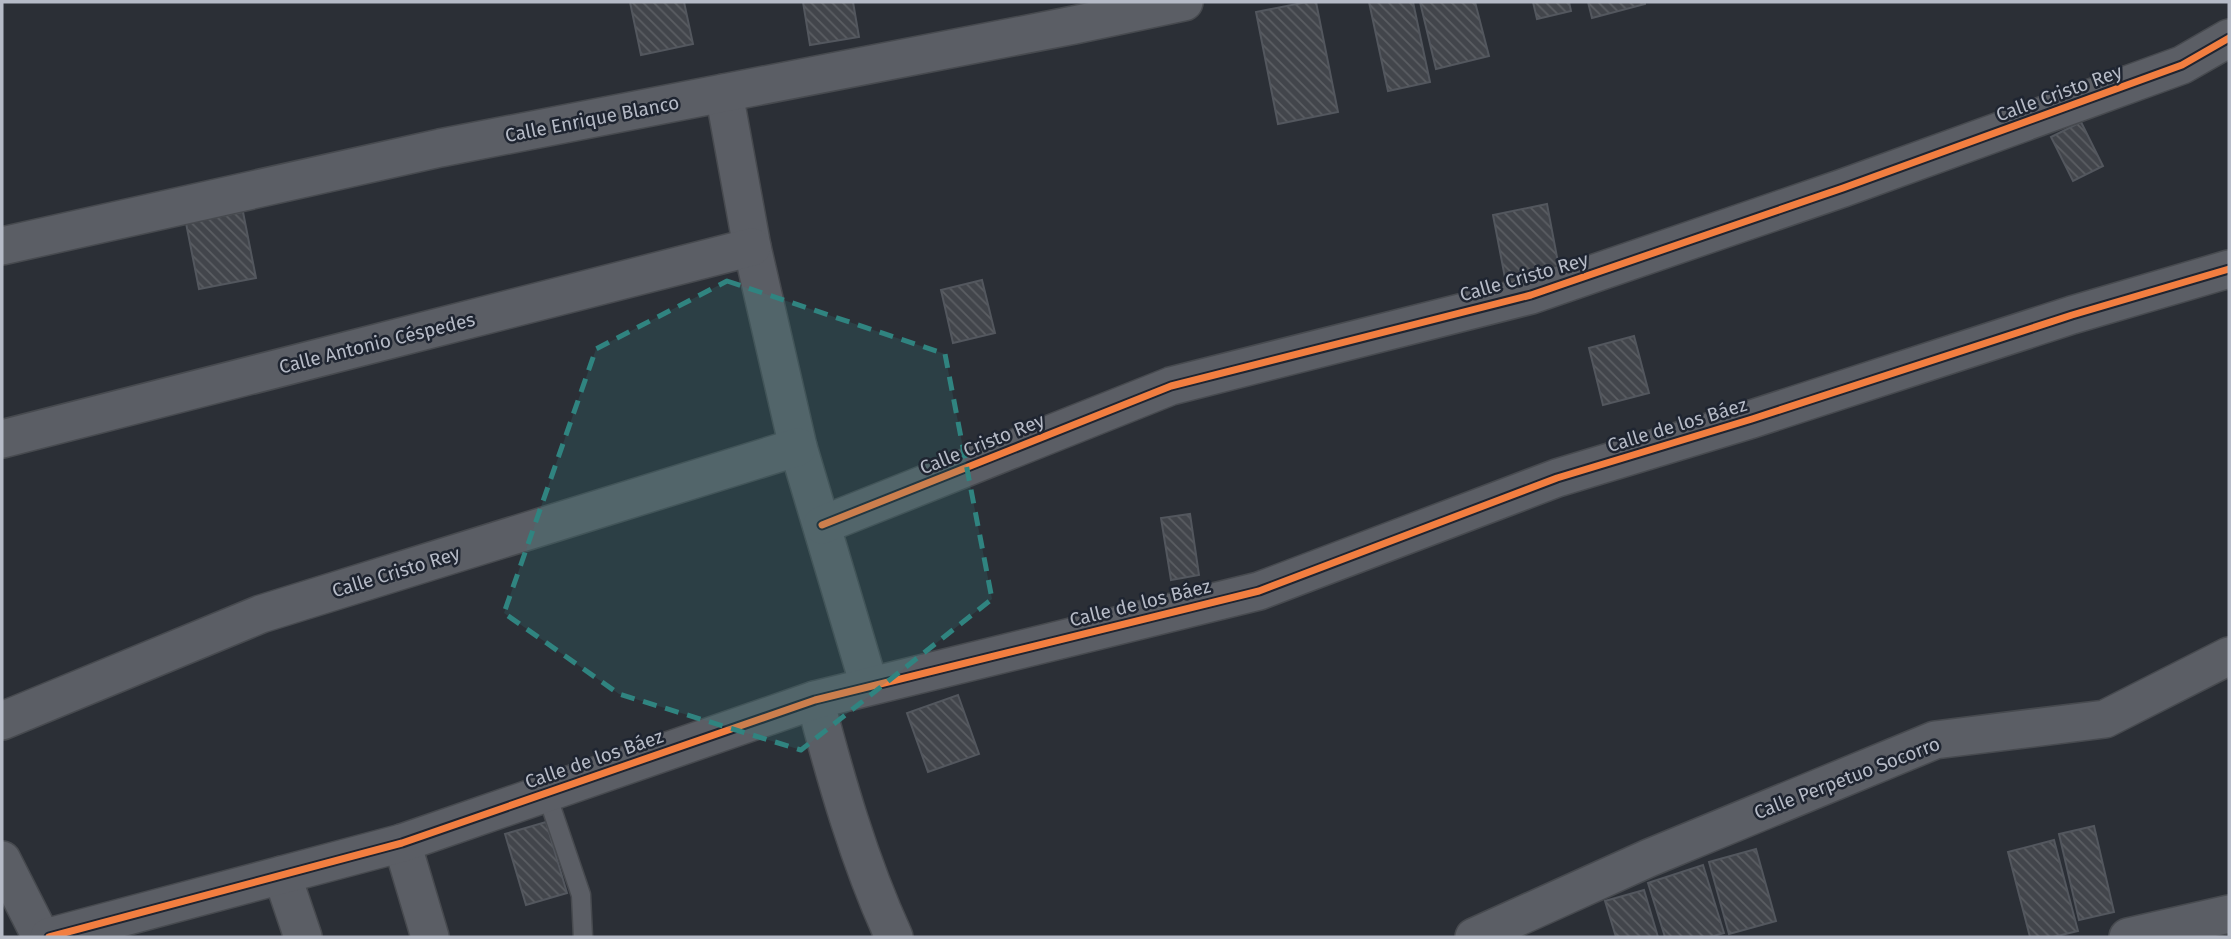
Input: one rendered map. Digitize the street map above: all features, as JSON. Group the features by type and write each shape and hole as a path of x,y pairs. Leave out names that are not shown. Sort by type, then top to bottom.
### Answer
{"street":[{"name":"Calle Enrique Blanco","path":"2,246 440,148 1184,2"},
{"name":"Calle Cristo Rey","path":"822,525 1171,386 1531,295 1843,188 2182,65 2229,38"},
{"path":"724,93 752,247 798,447 869,685"},
{"name":"Calle Antonio Céspedes","path":"2,439 752,247"},
{"name":"Calle de los Báez","path":"49,937 402,843 815,700 1259,591 1557,478 1765,415 2072,315 2229,269"},
{"name":"Calle Cristo Rey","path":"2,721 261,614 798,447"},
{"name":"Calle Perpetuo Socorro","path":"1474,937 1649,858 1935,740 2105,719 2229,656"},
{"path":"815,700 837,783 877,902 894,937"},
{"path":"402,843 430,937"},
{"path":"2,860 41,937"},
{"path":"282,875 303,937"},
{"path":"2129,937 2229,914"}],"lane":[{"path":"546,792 581,895 583,937"}],"highlighted area":[{"path":"727,281 945,354 992,599 801,750 619,694 504,613 596,349"}],"building":[{"path":"630,2 684,2 693,44 641,55"},
{"path":"803,2 853,2 859,37 810,45"},
{"path":"1316,2 1338,112 1278,124 1256,12"},
{"path":"1369,2 1413,2 1430,82 1388,91"},
{"path":"1420,2 1475,2 1489,56 1436,69"},
{"path":"1533,2 1569,2 1571,11 1537,19"},
{"path":"1588,2 1645,2 1645,4 1592,18"},
{"path":"2081,122 2103,166 2073,181 2051,137"},
{"path":"1547,204 1560,273 1506,283 1493,215"},
{"path":"243,212 256,278 199,289 186,223"},
{"path":"982,280 995,333 953,343 941,290"},
{"path":"1634,336 1649,393 1603,405 1589,348"},
{"path":"1190,514 1199,575 1171,580 1161,518"},
{"path":"958,695 979,754 928,772 907,713"},
{"path":"546,822 567,893 526,905 505,834"},
{"path":"2094,826 2114,912 2079,920 2059,834"},
{"path":"2054,840 2078,931 2053,937 2030,937 2008,852"},
{"path":"1756,849 1776,921 1729,934 1709,862"},
{"path":"1703,865 1724,933 1710,937 1665,937 1648,883"},
{"path":"1644,890 1658,937 1616,937 1605,901"}],"cycle path":[{"path":"822,525 1171,386 1531,295 1843,188 2182,65 2229,38"},
{"path":"49,937 402,843 815,700 1259,591 1557,478 1752,419 2072,315 2229,269"}]}
